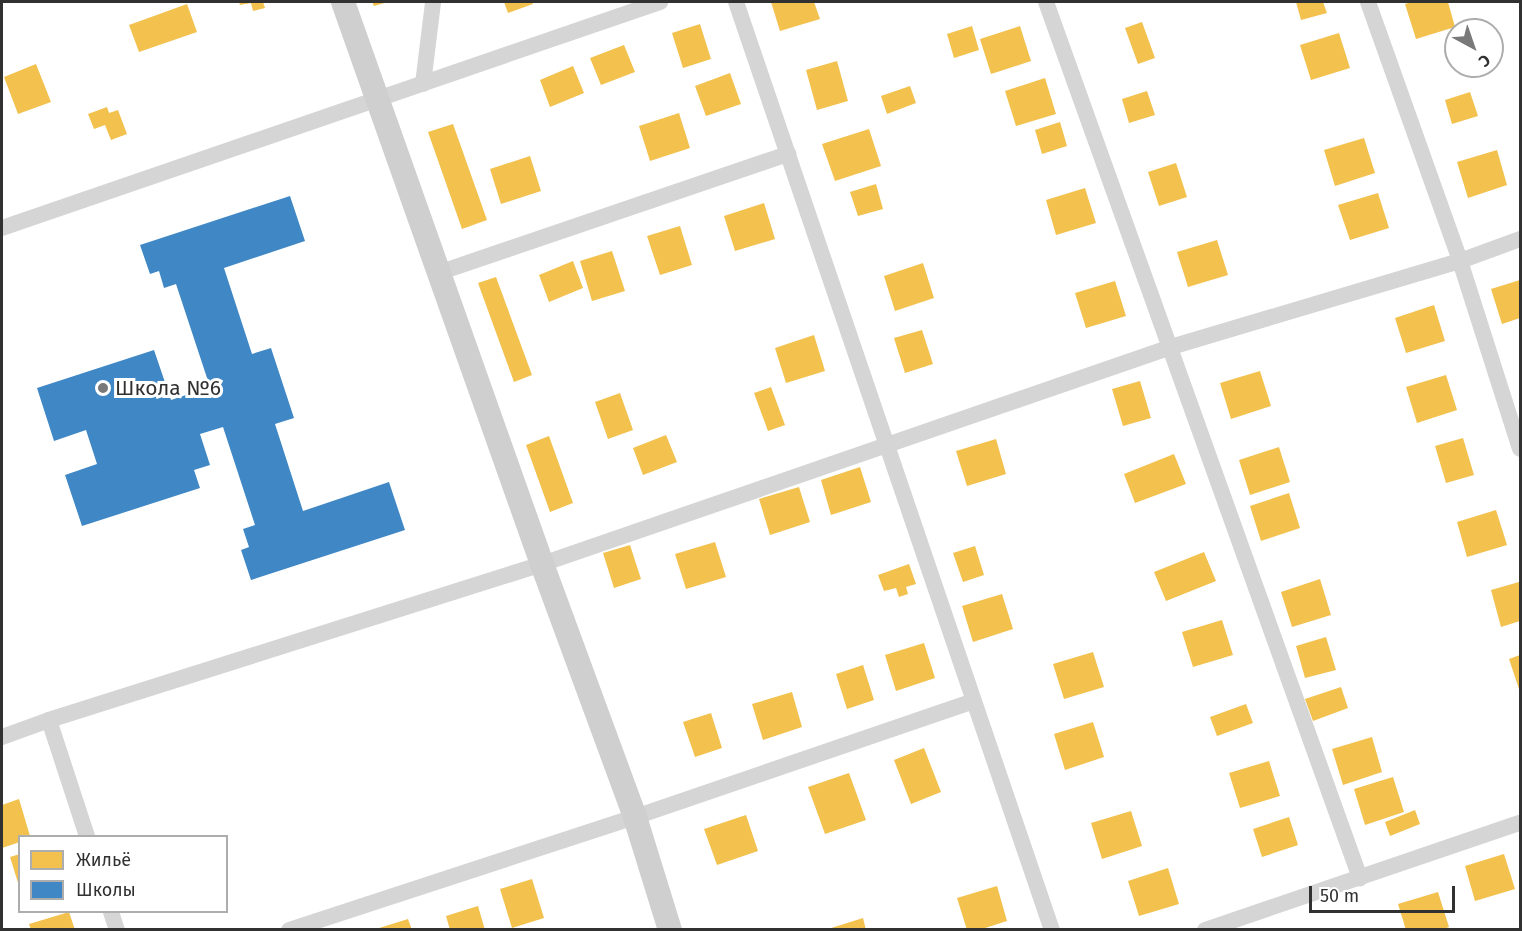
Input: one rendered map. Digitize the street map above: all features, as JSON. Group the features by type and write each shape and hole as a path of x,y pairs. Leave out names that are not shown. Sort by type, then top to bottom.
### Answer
{"street":[{"path":"342,2 441,272 542,564 635,817 670,930"},
{"path":"423,84 433,2"},
{"path":"2,228 660,2"},
{"path":"736,2 1052,930"},
{"path":"1046,2 1360,878"},
{"path":"1368,2 1460,261 1521,449"},
{"path":"441,272 788,154"},
{"path":"2,737 49,720 542,564 1171,347 1460,261 1521,239"},
{"path":"289,930 635,817 973,701"},
{"path":"49,720 86,835"},
{"path":"1205,930 1521,823"},
{"path":"111,913 117,930"}],"building: Жильё":[{"path":"239,2 263,2 265,8 253,11 251,3 240,5"},
{"path":"372,2 388,2 374,6"},
{"path":"504,2 532,2 533,4 508,13"},
{"path":"771,2 814,2 820,19 780,31"},
{"path":"1296,2 1323,2 1327,13 1301,20"},
{"path":"1448,2 1452,18 1444,18 1444,30 1416,39 1405,4"},
{"path":"187,4 197,32 139,52 129,25"},
{"path":"1142,22 1155,58 1138,64 1125,28"},
{"path":"700,24 711,59 683,68 672,33"},
{"path":"972,26 979,50 954,58 947,34"},
{"path":"1020,26 1031,61 991,74 980,39"},
{"path":"1339,33 1350,68 1311,80 1300,45"},
{"path":"624,45 635,72 601,85 590,58"},
{"path":"837,61 848,101 817,110 806,70"},
{"path":"36,64 51,102 18,114 4,77"},
{"path":"573,66 584,93 550,107 540,80"},
{"path":"730,73 741,104 706,116 695,86"},
{"path":"1045,78 1056,114 1016,126 1005,91"},
{"path":"910,86 916,103 887,114 881,96"},
{"path":"1147,91 1155,115 1129,123 1122,99"},
{"path":"1470,92 1478,116 1452,124 1445,100"},
{"path":"107,107 109,113 118,110 127,134 111,140 105,125 94,129 88,114"},
{"path":"679,113 690,148 650,161 639,126"},
{"path":"1060,122 1067,146 1042,154 1035,130"},
{"path":"453,124 487,220 462,229 428,132"},
{"path":"869,129 881,166 835,181 822,144"},
{"path":"1364,138 1375,173 1335,186 1324,150"},
{"path":"1497,150 1507,185 1468,198 1457,162"},
{"path":"530,156 541,191 501,204 490,169"},
{"path":"1176,163 1187,197 1159,206 1148,172"},
{"path":"876,184 883,209 858,216 850,192"},
{"path":"1085,188 1096,223 1056,235 1046,200"},
{"path":"1378,193 1389,228 1350,240 1338,205"},
{"path":"764,203 775,239 735,251 724,216"},
{"path":"680,226 692,265 660,275 647,236"},
{"path":"1217,240 1228,275 1188,287 1177,252"},
{"path":"612,251 625,291 592,301 580,261"},
{"path":"573,261 583,288 549,302 539,275"},
{"path":"923,263 934,298 895,311 884,276"},
{"path":"496,277 532,375 514,382 478,283"},
{"path":"1520,280 1520,318 1502,324 1491,289"},
{"path":"1115,281 1126,316 1086,328 1075,293"},
{"path":"1434,305 1445,341 1406,353 1395,318"},
{"path":"922,330 933,364 905,373 894,338"},
{"path":"814,335 825,371 786,383 775,348"},
{"path":"1260,371 1271,406 1231,419 1220,383"},
{"path":"1446,375 1457,410 1417,423 1406,387"},
{"path":"1140,381 1151,418 1123,426 1112,389"},
{"path":"771,387 785,425 768,431 754,393"},
{"path":"620,393 633,430 608,439 595,402"},
{"path":"666,435 677,462 643,475 633,448"},
{"path":"549,436 573,503 550,512 526,445"},
{"path":"1463,438 1474,475 1446,483 1435,446"},
{"path":"996,439 1006,474 967,486 956,451"},
{"path":"1279,447 1290,482 1250,495 1239,460"},
{"path":"1174,454 1186,484 1135,503 1124,474"},
{"path":"860,467 871,502 831,515 821,480"},
{"path":"799,487 810,522 770,535 759,499"},
{"path":"1289,493 1300,528 1261,541 1250,506"},
{"path":"1496,510 1507,545 1467,557 1457,522"},
{"path":"715,542 726,577 686,589 675,554"},
{"path":"630,545 641,579 614,588 603,553"},
{"path":"975,546 984,575 963,582 953,553"},
{"path":"1204,552 1216,581 1166,601 1154,572"},
{"path":"909,564 916,584 906,587 908,594 899,597 896,588 884,591 878,575"},
{"path":"1320,579 1331,615 1292,627 1281,592"},
{"path":"1519,582 1520,621 1501,627 1491,590"},
{"path":"1002,594 1013,629 973,642 962,606"},
{"path":"1222,620 1233,655 1193,667 1182,632"},
{"path":"1326,637 1336,670 1305,678 1296,646"},
{"path":"924,643 935,678 896,691 885,655"},
{"path":"1093,652 1104,687 1064,699 1053,664"},
{"path":"1520,655 1520,692 1509,659"},
{"path":"863,665 874,700 847,709 836,674"},
{"path":"1341,687 1348,708 1313,721 1305,699"},
{"path":"792,692 802,727 763,740 752,704"},
{"path":"1246,704 1253,723 1217,736 1210,717"},
{"path":"711,713 722,748 695,757 683,722"},
{"path":"1093,722 1104,757 1065,770 1054,734"},
{"path":"1372,737 1382,772 1343,785 1332,749"},
{"path":"924,748 941,792 911,804 894,760"},
{"path":"1269,761 1280,796 1240,808 1229,773"},
{"path":"849,773 866,820 825,834 808,787"},
{"path":"1393,777 1404,812 1365,825 1354,789"},
{"path":"19,799 30,835 18,835 18,843 2,848 2,805"},
{"path":"1415,810 1420,824 1390,836 1385,822"},
{"path":"1131,811 1142,846 1102,859 1091,823"},
{"path":"746,815 758,851 717,865 704,829"},
{"path":"1289,817 1298,845 1262,857 1253,829"},
{"path":"1504,854 1515,889 1475,901 1465,866"},
{"path":"18,855 18,883 10,857"},
{"path":"1168,868 1179,904 1139,916 1128,881"},
{"path":"532,879 544,918 512,928 500,889"},
{"path":"997,886 1007,921 979,930 967,930 957,898"},
{"path":"1438,892 1449,927 1441,930 1406,930 1398,904"},
{"path":"478,906 485,930 450,930 446,916"},
{"path":"69,913 75,930 31,930 29,924"},
{"path":"863,918 866,930 828,930 828,929"},
{"path":"408,919 412,930 376,930 376,929"}],"building: Школы":[{"name":"Школа №6","path":"290,196 305,241 224,268 252,354 271,348 294,418 275,424 303,511 389,482 405,530 251,580 241,550 249,547 243,529 255,525 223,427 200,434 210,465 194,470 200,488 82,526 65,475 97,464 86,430 54,441 37,388 154,350 171,400 210,387 176,284 164,288 159,271 150,274 140,245"}],"place":[{"name":"Школа №6","path":"103,388"}]}
